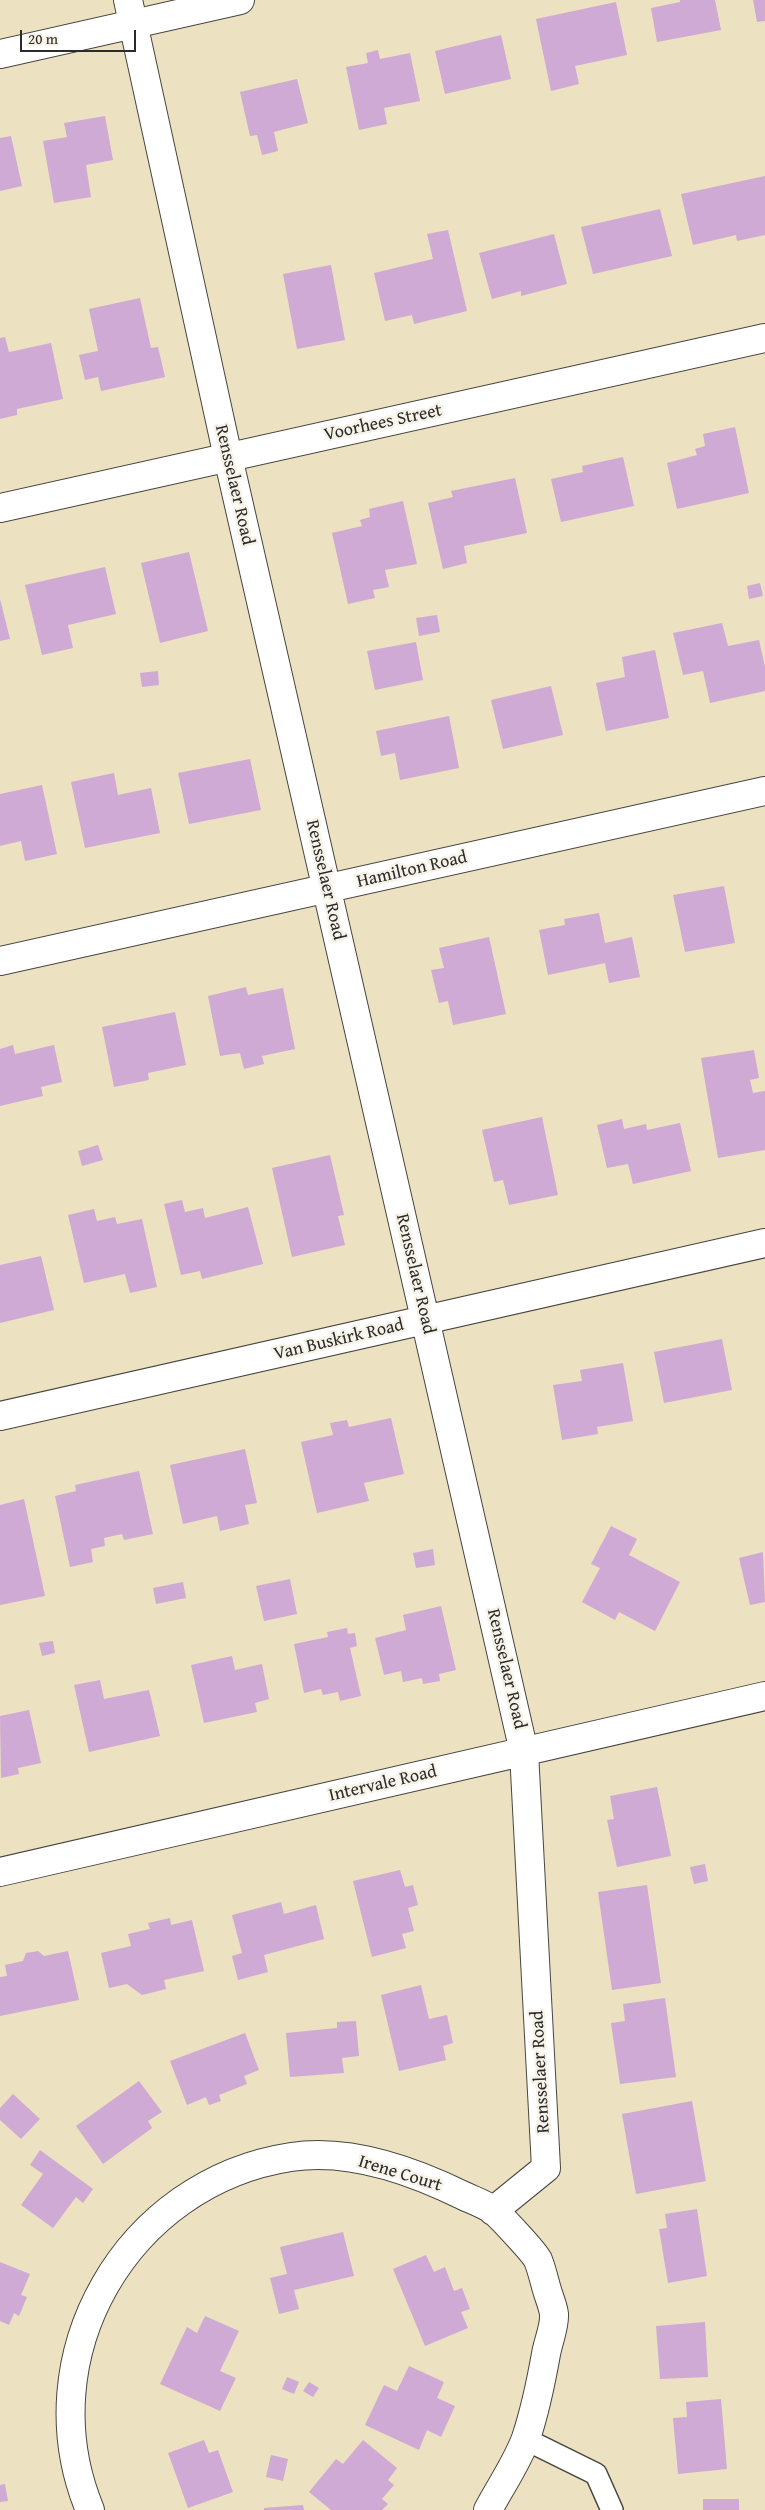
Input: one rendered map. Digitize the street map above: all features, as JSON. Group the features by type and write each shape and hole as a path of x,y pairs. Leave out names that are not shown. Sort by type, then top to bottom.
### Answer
{"street":[{"path":"0,54 131,12 240,0"},
{"name":"Rensselaer Road","path":"131,12 228,457 524,1752 546,2168 493,2210"},
{"name":"Voorhees Street","path":"0,508 765,338"},
{"name":"Hamilton Road","path":"0,961 765,791"},
{"name":"Van Buskirk Road","path":"0,1416 765,1243"},
{"name":"Intervale Road","path":"0,1872 765,1696"},
{"name":"Irene Court","path":"90,2510 82,2490 72,2448 71,2397 79,2348 98,2296 128,2249 167,2210 208,2183 249,2165 294,2156 342,2156 387,2165 450,2189 493,2210"},
{"path":"488,2510 525,2439 541,2379 554,2314 537,2258 493,2210"}],"lane":[{"path":"525,2439 596,2474 612,2510"}],"building":[{"path":"680,0 715,0 721,30 657,42 651,8 680,2"},
{"path":"753,0 765,0 765,21 757,22"},
{"path":"616,2 627,55 575,66 579,84 551,91 536,19"},
{"path":"501,35 511,79 445,94 435,51"},
{"path":"378,50 380,59 410,53 420,101 384,108 387,124 359,130 346,67 368,63 366,53"},
{"path":"297,79 308,123 274,132 278,151 262,155 257,135 250,136 240,92"},
{"path":"105,116 113,160 86,165 91,197 54,203 43,141 67,137 64,123"},
{"path":"11,136 22,186 0,191 0,138"},
{"path":"765,176 765,235 737,241 736,235 693,245 681,194"},
{"path":"660,209 672,256 593,274 581,227"},
{"path":"448,230 467,311 414,324 412,315 385,321 374,273 433,259 427,234"},
{"path":"554,234 567,284 521,296 521,291 492,299 479,253"},
{"path":"331,265 345,340 297,349 283,274"},
{"path":"140,298 151,348 158,347 165,377 101,391 98,377 85,380 79,355 98,351 89,309"},
{"path":"5,337 9,352 51,343 63,399 17,409 17,415 0,419 0,338"},
{"path":"735,427 749,493 677,509 667,463 697,455 695,449 705,446 703,434"},
{"path":"623,457 634,506 561,522 551,479 583,472 582,466"},
{"path":"515,478 527,533 464,546 467,563 443,569 428,503 453,497 451,491"},
{"path":"403,501 417,564 385,570 389,587 373,590 375,598 348,604 332,533 362,526 360,520 370,517 369,509"},
{"path":"189,552 208,631 160,643 141,563"},
{"path":"105,567 116,614 68,625 73,648 42,655 25,585"},
{"path":"760,583 763,596 749,599 747,586"},
{"path":"0,599 10,639 0,641"},
{"path":"437,615 440,632 419,636 416,618"},
{"path":"722,623 728,646 759,640 765,667 765,691 710,703 703,671 683,675 673,633"},
{"path":"416,642 423,680 375,690 367,651"},
{"path":"655,650 669,718 606,731 596,683 625,677 622,657"},
{"path":"158,671 159,685 142,687 140,673"},
{"path":"551,686 563,735 503,749 491,700"},
{"path":"449,716 459,768 400,780 395,753 381,756 376,731"},
{"path":"250,759 261,810 189,824 178,773"},
{"path":"114,773 118,795 151,788 160,833 85,848 71,782"},
{"path":"42,785 57,854 25,861 21,841 0,846 0,794"},
{"path":"724,886 735,943 685,952 673,895"},
{"path":"599,913 605,943 632,937 640,977 609,983 605,963 548,975 539,930 565,925 564,919"},
{"path":"489,937 506,1014 453,1025 448,1001 439,1003 431,970 444,968 439,948"},
{"path":"246,987 248,995 283,988 295,1049 262,1056 264,1064 244,1069 240,1053 220,1056 208,996"},
{"path":"175,1012 186,1065 148,1073 149,1080 114,1087 102,1027"},
{"path":"13,1045 15,1054 54,1045 62,1082 41,1087 43,1096 0,1106 0,1049"},
{"path":"754,1050 759,1078 750,1080 753,1093 765,1091 765,1150 718,1158 701,1058"},
{"path":"542,1117 558,1195 509,1205 503,1180 494,1182 482,1130"},
{"path":"622,1119 624,1129 646,1124 647,1130 680,1123 691,1171 633,1184 628,1164 607,1168 597,1125"},
{"path":"98,1145 103,1160 82,1166 78,1151"},
{"path":"330,1155 344,1215 338,1216 345,1245 292,1257 272,1168"},
{"path":"182,1200 185,1212 203,1208 205,1218 248,1207 263,1264 202,1279 200,1271 181,1275 164,1204"},
{"path":"94,1209 97,1221 115,1217 117,1224 142,1219 157,1287 130,1293 125,1274 84,1283 68,1215"},
{"path":"41,1256 54,1310 0,1323 0,1265"},
{"path":"722,1339 732,1390 664,1403 654,1352"},
{"path":"623,1363 633,1421 597,1427 598,1434 562,1440 553,1385 582,1381 580,1370"},
{"path":"391,1418 404,1474 364,1483 369,1501 317,1513 301,1442 333,1435 330,1423 347,1420 349,1427"},
{"path":"245,1449 257,1503 245,1505 249,1524 220,1531 217,1516 183,1524 170,1465"},
{"path":"139,1471 153,1534 124,1540 122,1534 104,1538 105,1546 91,1549 93,1562 70,1567 55,1496 76,1491 75,1485"},
{"path":"24,1499 45,1596 0,1605 0,1505"},
{"path":"611,1526 637,1539 629,1555 680,1582 655,1631 619,1612 615,1620 582,1602 600,1568 591,1564"},
{"path":"433,1549 435,1565 416,1568 413,1553"},
{"path":"763,1552 765,1602 750,1605 739,1558"},
{"path":"290,1579 297,1614 264,1621 256,1586"},
{"path":"183,1582 186,1598 156,1604 153,1588"},
{"path":"441,1606 456,1670 439,1674 440,1681 423,1684 422,1678 403,1682 401,1671 384,1675 375,1638 406,1630 403,1615"},
{"path":"347,1628 348,1634 355,1633 357,1646 350,1648 361,1696 340,1701 338,1692 323,1695 321,1689 304,1693 294,1644 328,1637 327,1632"},
{"path":"53,1641 55,1653 42,1656 39,1643"},
{"path":"232,1656 235,1670 262,1664 269,1699 255,1703 257,1712 204,1723 191,1665"},
{"path":"100,1680 104,1699 149,1690 160,1736 89,1752 74,1685"},
{"path":"29,1710 41,1763 18,1768 19,1774 1,1778 0,1716"},
{"path":"657,1787 671,1856 617,1867 607,1820 614,1819 610,1796"},
{"path":"705,1864 708,1881 694,1884 690,1867"},
{"path":"400,1870 405,1887 413,1885 418,1905 408,1908 414,1931 402,1934 406,1948 372,1957 353,1881"},
{"path":"647,1885 661,1983 612,1990 598,1892"},
{"path":"281,1902 284,1914 316,1905 324,1939 264,1955 268,1972 238,1980 232,1956 242,1953 232,1915"},
{"path":"170,1918 171,1925 192,1920 204,1971 164,1980 166,1989 142,1995 127,1984 109,1988 101,1953 131,1946 128,1934 150,1929 148,1923"},
{"path":"38,1951 44,1956 68,1951 79,2000 0,2016 0,1977 7,1976 5,1965 23,1961 26,1953"},
{"path":"421,1985 429,2019 447,2015 453,2043 443,2046 446,2060 399,2071 381,1995"},
{"path":"665,1998 676,2077 620,2084 611,2023 625,2021 623,2004"},
{"path":"356,2021 359,2056 342,2058 344,2073 290,2077 286,2033 337,2028 337,2022"},
{"path":"245,2033 259,2070 244,2076 247,2084 219,2095 221,2101 209,2105 206,2097 187,2105 170,2061"},
{"path":"139,2081 162,2112 148,2121 152,2128 103,2164 76,2126"},
{"path":"13,2094 40,2119 21,2139 0,2120 0,2108"},
{"path":"692,2101 706,2181 636,2194 622,2114"},
{"path":"40,2150 93,2189 83,2203 76,2197 53,2228 21,2205 43,2174 30,2165"},
{"path":"697,2209 707,2276 668,2283 659,2229 667,2228 665,2214"},
{"path":"343,2232 354,2276 294,2290 299,2309 279,2314 270,2278 287,2274 280,2247"},
{"path":"426,2255 434,2272 445,2267 454,2291 462,2288 470,2309 461,2312 468,2328 425,2346 393,2269"},
{"path":"0,2262 30,2274 21,2295 27,2297 19,2316 14,2313 9,2325 0,2321"},
{"path":"205,2316 239,2331 220,2371 236,2378 220,2411 160,2384 187,2327 197,2333"},
{"path":"705,2322 708,2377 660,2379 656,2326"},
{"path":"409,2366 444,2382 437,2398 455,2406 441,2437 427,2430 419,2450 365,2425 384,2385 397,2391"},
{"path":"287,2377 299,2382 294,2394 282,2389"},
{"path":"309,2382 319,2388 313,2397 303,2391"},
{"path":"721,2399 727,2469 678,2474 673,2418 687,2417 686,2402"},
{"path":"204,2440 209,2453 218,2450 233,2492 188,2508 168,2453"},
{"path":"363,2440 397,2468 388,2480 394,2485 382,2499 388,2504 382,2510 331,2510 309,2492 336,2459 343,2464"},
{"path":"271,2455 288,2459 283,2481 266,2477"},
{"path":"5,2484 8,2501 0,2502 0,2485"},
{"path":"703,2499 739,2499 739,2510 703,2510"},
{"path":"303,2505 304,2510 264,2510 264,2508"}]}
